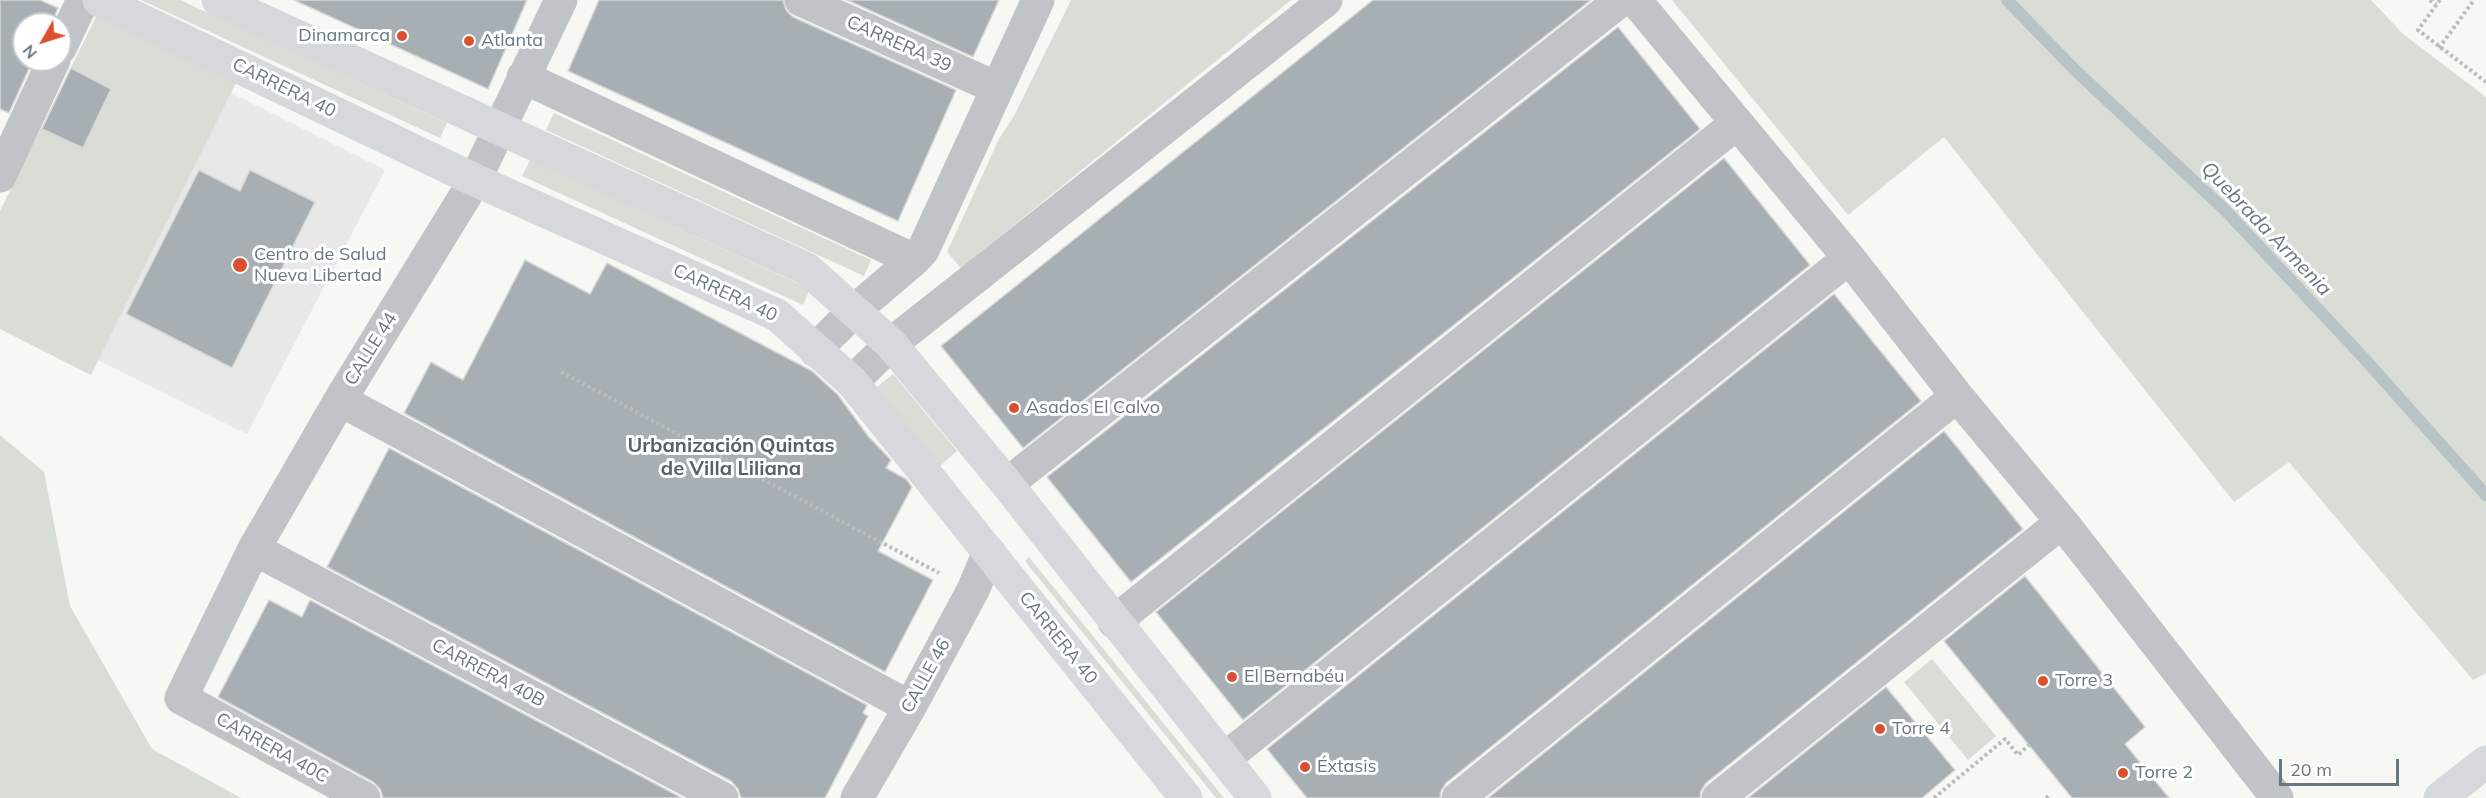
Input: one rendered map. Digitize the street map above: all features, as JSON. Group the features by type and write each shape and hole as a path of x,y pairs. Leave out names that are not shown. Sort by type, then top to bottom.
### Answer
{"street":[{"path":"72,23 83,0"},
{"name":"CARRERA 40","path":"99,0 475,180 777,315 852,382 1186,798"},
{"path":"218,0 807,269 891,344 1007,484 1255,798"},
{"name":"CALLE 44","path":"181,698 254,549 340,400 475,180 561,0"},
{"name":"CARRERA 39","path":"801,0 997,88"},
{"path":"815,350 855,310 914,260 922,250 1038,0"},
{"path":"852,382 891,344 1326,0"},
{"path":"1007,484 1621,0"},
{"path":"1635,0 1849,258 1957,396 2062,522 2277,798"},
{"path":"2,168 48,72"},
{"path":"523,77 914,260"},
{"path":"1114,621 1737,123"},
{"path":"1224,759 1849,258"},
{"path":"1458,798 1957,396"},
{"path":"340,400 910,707"},
{"path":"1718,798 2062,522"},
{"name":"CARRERA 40B","path":"254,549 722,798"},
{"name":"CALLE 46","path":"857,798 910,707 973,590 989,552"},
{"name":"CARRERA 40C","path":"181,698 364,798"},
{"path":"2440,798 2486,762"}],"path":[{"path":"2430,0 2436,5"},
{"path":"2440,0 2418,30 2486,82"},
{"path":"2439,48 2474,0"},
{"path":"561,372 973,590"},
{"path":"1934,798 2005,740 2018,755 2030,745"}],"shaded area":[{"path":"141,0 180,0 447,123 440,138"},
{"path":"1071,0 1291,0 961,268 947,252 999,139 1014,116"},
{"path":"1672,0 2371,0 2403,34 2486,97 2486,673 2473,680 2289,462 2234,502 1944,137 1848,215"},
{"path":"98,13 236,83 91,375 0,329 0,211 69,72 72,72 72,66"},
{"name":"Centro de Salud Nueva Libertad","path":"231,93 385,170 247,434 98,360"},
{"path":"554,113 871,260 864,276 546,130"},
{"path":"530,160 810,289 803,305 522,176"},
{"path":"893,374 957,451 940,466 876,388"},
{"path":"0,435 44,472 70,606 152,749 241,798 0,798"},
{"path":"1029,557 1224,798 1216,798 1025,561"},
{"path":"1932,659 1996,736 1968,760 1904,682"}],"building":[{"path":"0,0 40,0 58,8 56,12 12,12 12,72 28,72 9,113 0,109"},
{"path":"294,0 527,0 488,89"},
{"path":"599,0 783,0 786,10 793,17 956,90 898,221 568,71"},
{"path":"847,0 999,0 973,57"},
{"path":"1373,0 1591,0 1023,448 941,346"},
{"path":"1618,27 1700,129 1131,582 1047,477"},
{"path":"72,69 111,89 83,148 42,129"},
{"path":"1724,158 1810,265 1243,720 1156,612"},
{"path":"199,170 240,191 250,170 315,202 232,368 126,314"},
{"path":"525,260 590,294 607,263 812,371 838,395 868,436 891,460 886,468 906,479 912,487 878,551 933,580 885,672 404,413 431,362 463,380"},
{"path":"1834,294 1921,401 1446,783 1440,798 1307,798 1267,749"},
{"path":"1944,431 2023,529 1706,783 1700,798 1488,798"},
{"path":"389,448 867,705 863,713 868,716 825,798 741,798 738,789 731,781 327,567"},
{"name":"Torre 3","path":"2025,576 2145,727 2125,744 2169,798 2072,798 1944,641"},
{"path":"269,600 302,617 310,600 682,798 383,798 380,789 373,782 218,697"},
{"name":"Torre 4","path":"1886,687 1955,770 1922,798 1748,798"}],"waterway":[{"name":"Quebrada Armenia","path":"2007,0 2076,71 2225,210 2362,356 2486,495"}],"place":[{"name":"Dinamarca","path":"402,36"},
{"name":"Atlanta","path":"469,41"},
{"name":"Centro de Salud Nueva Libertad","path":"240,265"},
{"name":"Asados El Calvo","path":"1014,408"},
{"name":"El Bernabéu","path":"1232,677"},
{"name":"Torre 3","path":"2043,681"},
{"name":"Torre 4","path":"1880,729"},
{"name":"Éxtasis","path":"1305,767"},
{"name":"Torre 2","path":"2123,773"}],"district":[{"name":"Urbanización Quintas de Villa Liliana","path":"731,458"}]}
